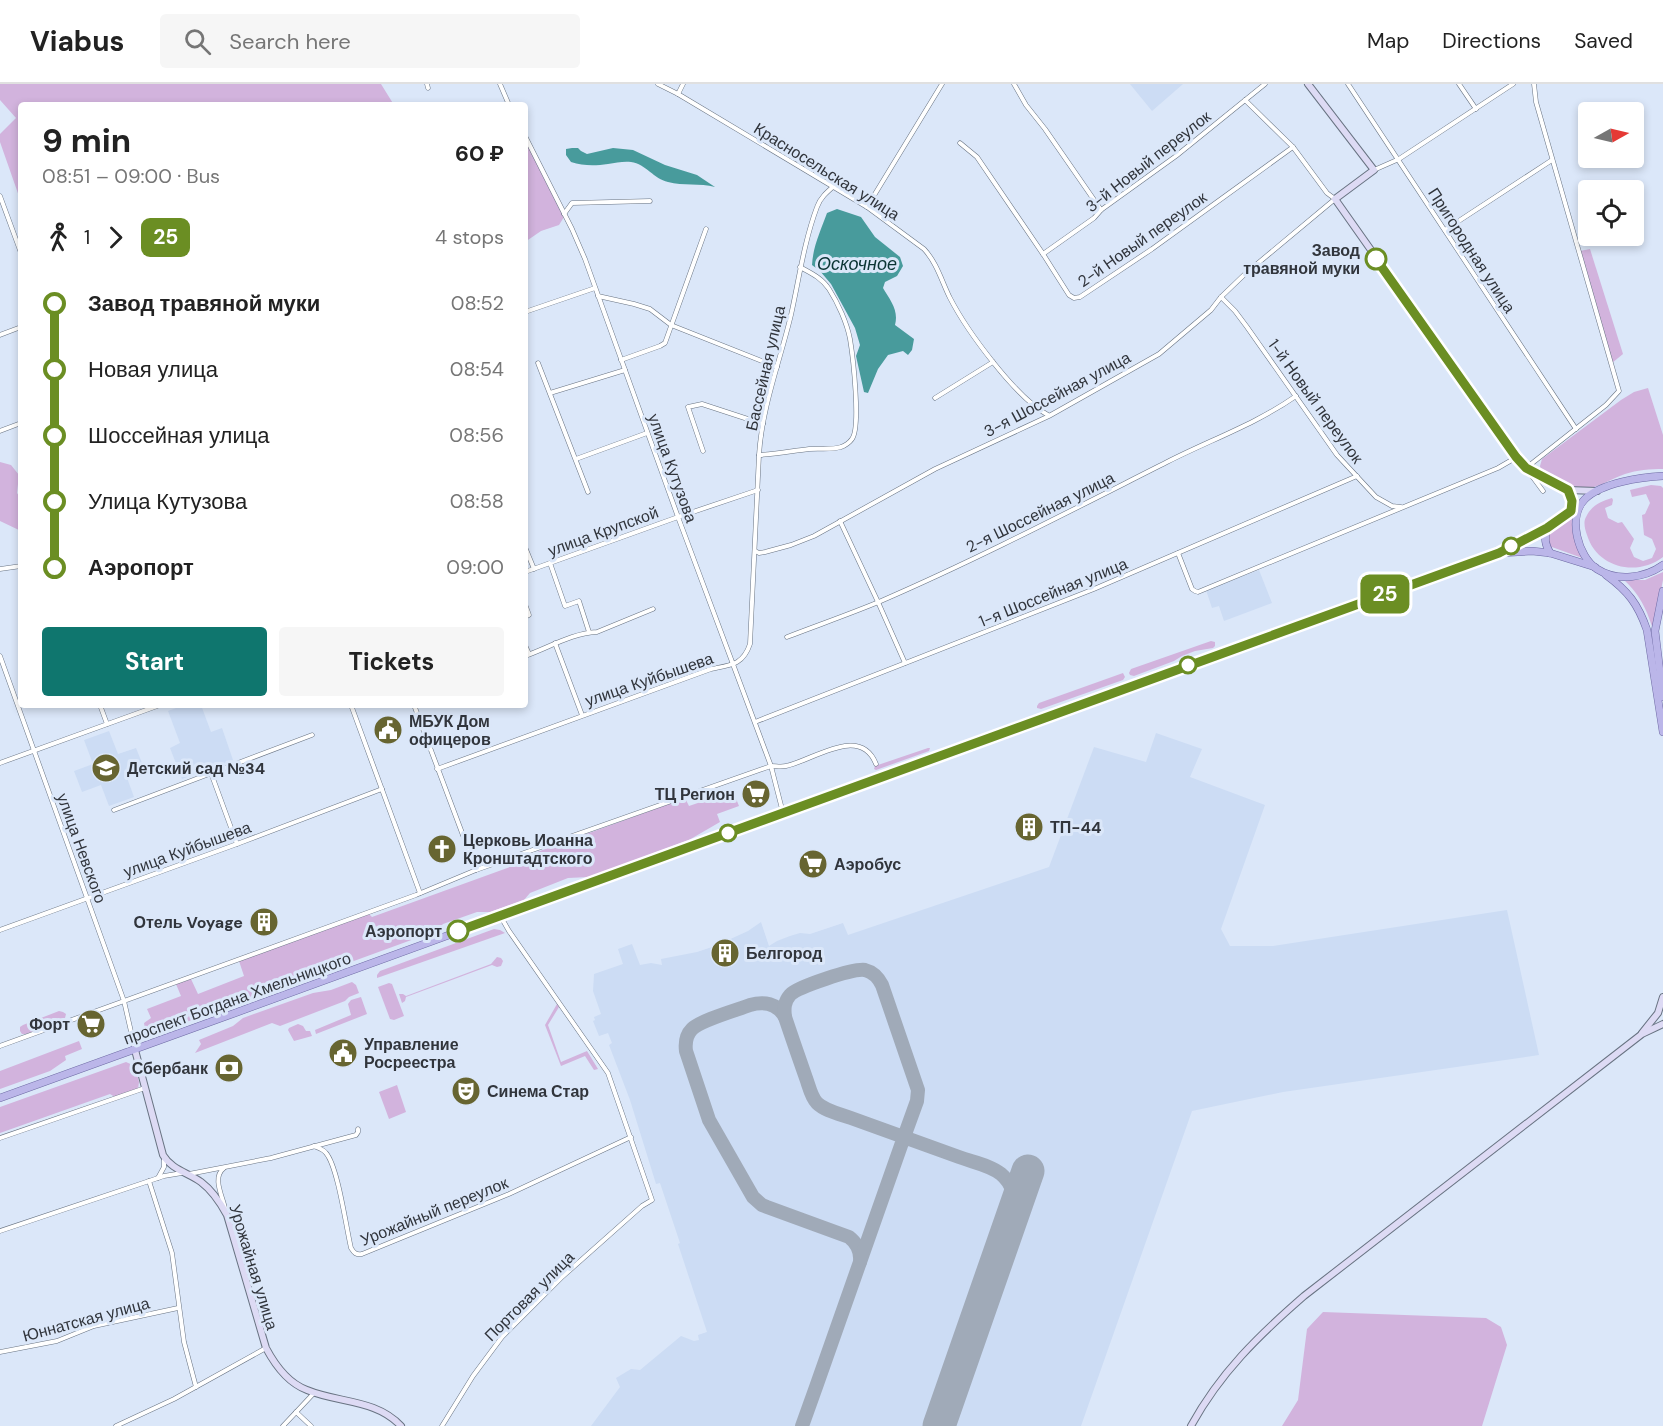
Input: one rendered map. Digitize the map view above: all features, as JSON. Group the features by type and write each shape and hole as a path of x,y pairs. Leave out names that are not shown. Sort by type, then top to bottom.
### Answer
{"main road":[{"name":"проспект Богдана Хмельницкого","path":"0,1098 1499,553 1547,528 1597,491 1627,480 1661,477"},
{"path":"1580,505 1576,519 1576,533 1582,549 1597,569 1630,596 1638,607 1647,630 1663,732"},
{"path":"1547,528 1545,537 1550,553"},
{"name":"проспект Богдана Хмельницкого","path":"1499,553 1532,551 1550,553 1597,569 1633,577 1652,572 1663,565"},
{"path":"1663,591 1655,631 1663,697"}],"street":[{"path":"500,84 508,102"},
{"name":"Красносельская улица","path":"658,84 834,186 924,249 931,257 956,309 993,362 1015,387 1039,410 1049,416"},
{"path":"678,94 682,84"},
{"path":"867,207 942,84"},
{"path":"1014,84 1026,105 1101,210"},
{"name":"3-й Новый переулок","path":"1043,254 1176,156 1265,84"},
{"path":"1308,84 1374,170"},
{"name":"Пригородная улица","path":"1348,84 1576,429"},
{"path":"1459,84 1476,109"},
{"path":"1335,199 1374,170 1399,159 1513,84"},
{"path":"1526,468 1606,405 1619,391 1552,160 1536,102 1534,84"},
{"path":"1245,100 1293,147 1335,199 1543,492"},
{"name":"улица Кутузова","path":"528,142 572,228 595,288 771,766 784,813"},
{"name":"2-й Новый переулок","path":"960,143 976,157 1072,298 1077,298 1152,249 1293,147"},
{"path":"1445,230 1552,160"},
{"name":"Бассейная улица","path":"733,664 742,660 750,644 759,455 763,424 791,315 800,267 818,204 834,186"},
{"path":"0,196 18,245"},
{"name":"3-я Шоссейная улица","path":"754,551 765,552 813,536 934,469 1049,416 1159,354 1211,310 1245,274 1335,199"},
{"path":"564,214 572,203 651,201"},
{"path":"621,360 665,343 706,229"},
{"path":"759,455 842,447 853,438 855,431 856,409 850,338 845,323 830,291 818,277 800,267"},
{"path":"528,311 595,288"},
{"path":"598,296 650,309 670,325 777,368"},
{"name":"1-й Новый переулок","path":"1221,297 1235,311 1331,446 1356,476 1376,497 1392,506 1402,507"},
{"path":"0,334 18,328"},
{"path":"935,398 993,362"},
{"path":"538,363 588,492"},
{"path":"550,393 625,370"},
{"name":"2-я Шоссейная улица","path":"787,637 878,602 1017,538 1277,409 1296,396"},
{"path":"703,451 688,407 702,404 763,424"},
{"path":"0,432 18,424"},
{"path":"576,459 647,433"},
{"path":"1178,554 1192,589 1198,592 1498,468 1516,457"},
{"path":"1526,468 1568,490 1597,491"},
{"name":"1-я Шоссейная улица","path":"755,722 1056,605 1356,476"},
{"name":"улица Крупской","path":"528,571 758,490"},
{"path":"1568,490 1572,501 1571,511"},
{"path":"840,521 905,663"},
{"path":"528,554 534,569"},
{"path":"550,563 565,606 579,601 589,632"},
{"path":"0,569 18,566"},
{"path":"528,655 555,643 589,632 597,632 653,609"},
{"path":"555,643 582,715"},
{"name":"улица Невского","path":"0,656 18,706"},
{"name":"улица Куйбышева","path":"437,769 711,669 733,664"},
{"name":"улица Невского","path":"19,708 124,1001 135,1050"},
{"path":"101,708 107,724"},
{"path":"0,763 152,708"},
{"path":"352,708 420,893"},
{"path":"415,708 476,870"},
{"path":"114,810 312,735"},
{"path":"0,1046 420,893 476,870 771,766 786,766 829,750 849,746 861,748 867,752 876,764"},
{"path":"211,773 237,844"},
{"name":"улица Куйбышева","path":"0,930 382,789"},
{"path":"501,916 508,931 608,1073 631,1137"},
{"path":"1642,1034 1658,1013 1663,997"},
{"path":"1191,1426 1201,1408 1233,1364 1267,1328 1304,1296 1642,1034 1663,1024"},
{"name":"Урожайная улица","path":"135,1050 163,1155 171,1165 205,1185 227,1215 266,1348 274,1362 285,1375 300,1386 371,1406 385,1413 400,1426"},
{"path":"0,1138 145,1088"},
{"path":"0,1231 164,1176 225,1168 271,1158 356,1135 358,1129"},
{"name":"Урожайный переулок","path":"314,1146 321,1148 329,1160 339,1189 351,1248 357,1255 499,1198 631,1137"},
{"name":"Портовая улица","path":"442,1426 473,1376 502,1337 561,1278 642,1206 652,1200 631,1137"},
{"path":"158,1178 164,1167 163,1155"},
{"path":"164,1176 170,1171 171,1165"},
{"path":"225,1168 219,1172 217,1178 227,1215"},
{"path":"205,1185 204,1179 209,1170"},
{"path":"149,1181 172,1253 178,1308 195,1387"},
{"name":"Юннатская улица","path":"0,1352 57,1341 94,1326 178,1308"},
{"path":"116,1426 195,1387 266,1348"},
{"path":"283,1426 315,1392"},
{"path":"296,1412 311,1426"}],"shaded area":[{"path":"0,84 381,84 392,102 18,102 18,193 0,142 0,134 16,118 0,100"},
{"path":"1130,84 1183,84 1152,111"},
{"path":"528,143 564,217 559,225 541,231 528,240"},
{"path":"1590,249 1623,354 1612,363 1580,251"},
{"path":"1648,388 1663,435 1663,469 1630,473 1585,489 1571,487 1541,471 1542,459 1621,400 1634,392"},
{"path":"0,462 11,465 18,474 18,530 0,521"},
{"path":"1651,485 1663,488 1663,557 1642,567 1630,568 1609,562 1599,555 1587,535 1584,523 1588,513 1597,505 1612,498 1612,505 1605,508 1608,518 1618,523 1622,522 1634,539 1630,548 1634,557 1643,561 1652,558 1656,549 1652,539 1644,535 1642,515 1645,514 1650,503 1646,494 1632,497 1630,490"},
{"path":"1572,516 1574,539 1585,559 1549,546 1548,535"},
{"path":"1259,570 1272,603 1224,621 1219,606 1212,608 1206,590"},
{"path":"1663,572 1653,629 1642,602 1624,580 1645,580"},
{"path":"1211,641 1215,642 1213,648 1195,651 1134,676 1129,673 1131,669"},
{"path":"1123,673 1125,677 1123,680 1041,709 1037,708 1039,703"},
{"path":"176,708 202,708 211,732 222,728 233,760 182,779 170,748 180,743 168,711"},
{"path":"109,731 118,754 136,748 144,768 126,775 134,797 109,806 101,785 82,792 74,771 93,764 84,740"},
{"name":"Белгород","path":"1156,733 1202,749 1190,777 1265,805 1221,929 1230,946 1273,946 1507,910 1539,1055 1283,1092 1192,1111 1081,1426 591,1426 620,1387 616,1378 631,1369 640,1370 681,1336 694,1341 699,1340 698,1335 707,1332 660,1183 656,1184 630,1100 609,1045 612,1043 608,1033 599,1036 593,1021 594,1017 601,1014 593,991 594,974 623,964 618,949 632,944 640,965 651,963 662,965 661,959 715,946 748,931 761,922 769,946 790,936 800,933 810,934 843,923 848,935 1049,867 1094,747 1146,762"},
{"path":"930,748 929,751 874,769 875,766"},
{"path":"733,791 739,806 717,814 720,822 689,840 589,877 568,878 530,893 524,900 490,912 477,912 443,924 436,931 151,1035 146,1034 144,1023 151,1018 147,1009 181,996 176,984 191,979 198,994 244,976 239,961 369,914 372,917 529,860 529,855 685,798 689,806"},
{"path":"494,929 505,933 377,978 380,971"},
{"path":"497,957 503,961 501,966 492,965 406,997 402,1003 399,994 406,996 491,964"},
{"path":"352,982 359,993 345,1001 280,1026 272,1023 195,1053 201,1044 199,1040 233,1026 243,1018"},
{"path":"392,984 404,1016 394,1020 390,1019 378,987"},
{"path":"361,997 367,1014 316,1034 315,1030 351,1015 348,1004 351,1000"},
{"path":"557,1004 559,1007 548,1025 561,1062 587,1051 598,1069 594,1070 585,1056 561,1066 545,1025"},
{"path":"59,1011 66,1014 62,1021 26,1034 20,1031 23,1025"},
{"path":"298,1024 306,1031 310,1031 312,1036 294,1041 288,1030"},
{"path":"79,1041 82,1049 65,1056 66,1060 50,1071 0,1089 0,1071"},
{"path":"126,1062 135,1066 139,1082 138,1089 115,1097 110,1094 0,1133 0,1107"},
{"path":"397,1085 406,1112 389,1119 379,1092"},
{"path":"1323,1312 1486,1318 1501,1327 1507,1345 1482,1426 1282,1426 1298,1400 1307,1329"}],"water":[{"path":"578,148 587,154 613,148 633,150 665,165 697,175 715,187 668,182 631,162 585,165 571,162 566,155 566,149"},
{"name":"Оскочное","path":"837,209 861,217 875,237 900,257 903,266 897,276 885,282 883,288 895,310 895,325 914,339 912,350 908,355 903,351 888,355 878,369 868,393 864,392 856,356 860,345 855,328 831,284 812,265 827,213"}],"taxiway":[{"path":"802,1426 816,1387 904,1137 917,1101 918,1090 882,985 873,974 859,970 838,975 814,983 790,995 785,1006 785,1017 810,1091 817,1103 833,1112 851,1118 864,1123 892,1133 905,1138 932,1147 964,1159 986,1166 997,1171 1011,1186 1014,1211"},
{"path":"785,1017 774,1006 765,1003 728,1012 692,1029 686,1039 686,1051 709,1120 753,1197 762,1205 849,1237 858,1248 860,1262"}],"runway":[{"path":"939,1426 1028,1171"}],"bus line":[{"name":"25","path":"458,931 1499,553 1547,528 1571,511 1572,501 1568,490 1526,468 1516,457 1376,259"}],"place":[{"name":"Завод травяной муки","path":"1376,259"},
{"name":"МБУК Дом офицеров","path":"388,730"},
{"name":"Детский сад №34","path":"106,768"},
{"name":"ТЦ Регион","path":"756,794"},
{"name":"ТП-44","path":"1029,827"},
{"name":"Церковь Иоанна Кронштадтского","path":"442,849"},
{"name":"Аэробус","path":"813,864"},
{"name":"Отель Voyage","path":"264,922"},
{"name":"Аэропорт","path":"458,931"},
{"name":"Белгород","path":"725,953"},
{"name":"Форт","path":"91,1024"},
{"name":"Управление Росреестра","path":"343,1053"},
{"name":"Сбербанк","path":"229,1068"},
{"name":"Синема Стар","path":"466,1091"}]}
